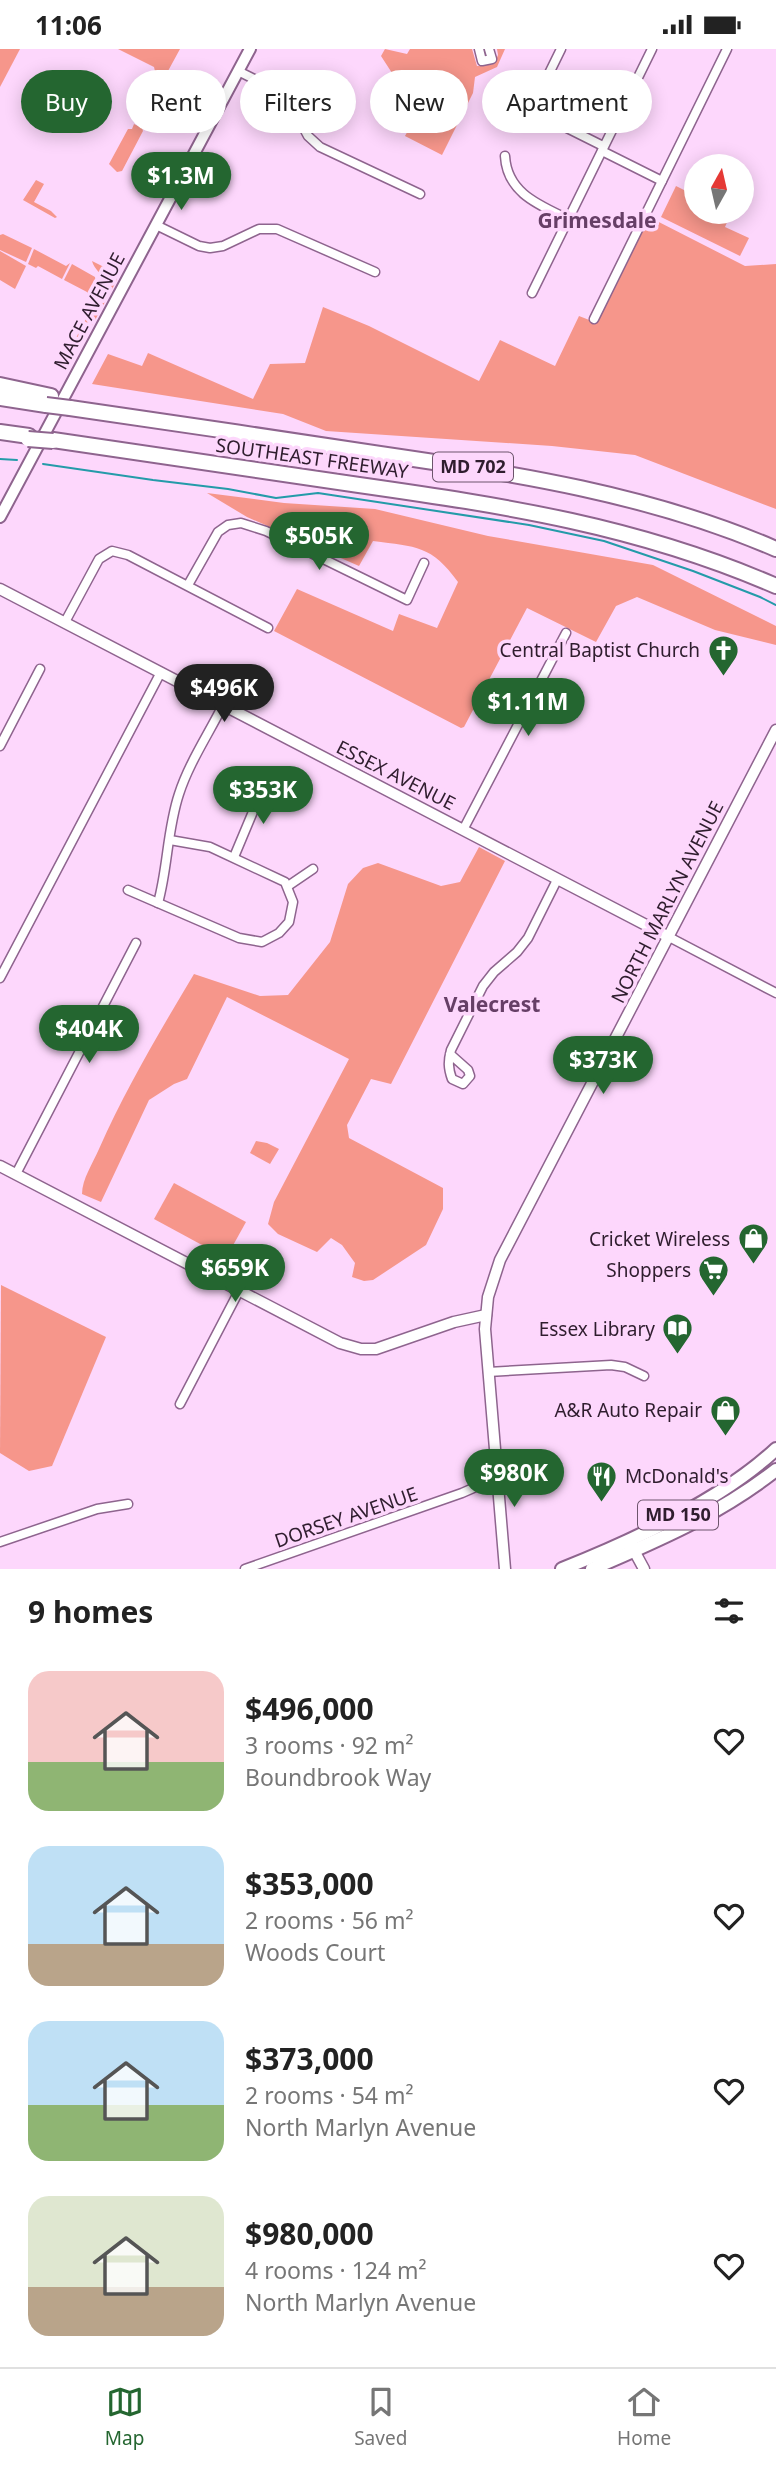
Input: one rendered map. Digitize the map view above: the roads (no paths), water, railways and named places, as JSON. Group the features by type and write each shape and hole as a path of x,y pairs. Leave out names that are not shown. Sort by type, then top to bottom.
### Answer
{"highway":[{"path":"0,385 48,400"},
{"path":"0,398 48,400"},
{"name":"SOUTHEAST FREEWAY","path":"48,400 161,421 576,485 685,515 776,549"},
{"name":"SOUTHEAST FREEWAY","path":"0,434 472,501 568,519 675,548 776,586"}],"main road":[{"name":"MACE AVENUE","path":"0,517 250,49"},
{"name":"MD 150","path":"592,1569 718,1492 776,1449"},
{"name":"MD 150","path":"562,1569 632,1546 716,1512 776,1470"}],"street":[{"path":"479,49 482,61 492,59 489,49"},
{"path":"561,49 534,104 537,113 662,181"},
{"path":"532,293 652,49"},
{"path":"594,319 727,49"},
{"path":"238,71 286,95 308,136 320,147 420,194"},
{"path":"505,156 506,170 520,192 568,219"},
{"path":"156,225 210,248 229,244 259,229 277,229 375,272"},
{"path":"188,585 215,536 225,527 237,523 265,531 407,600 424,563"},
{"path":"65,622 99,559 112,551 128,555 268,628"},
{"name":"ESSEX AVENUE","path":"0,589 776,993"},
{"path":"463,830 566,633"},
{"path":"0,746 40,669"},
{"path":"0,978 161,672"},
{"path":"158,903 182,784 223,705"},
{"name":"NORTH MARLYN AVENUE","path":"505,1569 488,1373 486,1315 491,1283 500,1260 776,731"},
{"path":"234,857 265,783"},
{"path":"128,890 239,937 262,942 279,933 289,922 293,902 288,886 277,878 234,857 201,845 170,840"},
{"path":"288,886 313,869"},
{"path":"450,1054 483,986 528,938 557,880"},
{"path":"16,1174 136,943"},
{"path":"0,1166 340,1343 366,1350 387,1346 454,1322 486,1315"},
{"path":"180,1404 240,1289"},
{"path":"488,1373 611,1365 625,1367 644,1376"},
{"name":"DORSEY AVENUE","path":"245,1569 462,1493 496,1478"},
{"path":"0,1542 77,1515 128,1504"},
{"path":"632,1546 644,1569"}],"waterway":[{"path":"0,459 17,460"},
{"path":"43,464 276,498 318,493 529,525 604,541 693,571 776,605"}],"place":[{"name":"Central Baptist Church","path":"723,677"},
{"name":"Cricket Wireless","path":"753,1266"},
{"name":"Shoppers","path":"714,1297"},
{"name":"Essex Library","path":"678,1356"},
{"name":"A&R Auto Repair","path":"725,1437"},
{"name":"McDonald's","path":"602,1503"}],"district":[{"name":"Grimesdale","path":"597,221"},
{"name":"Valecrest","path":"492,1005"}]}
